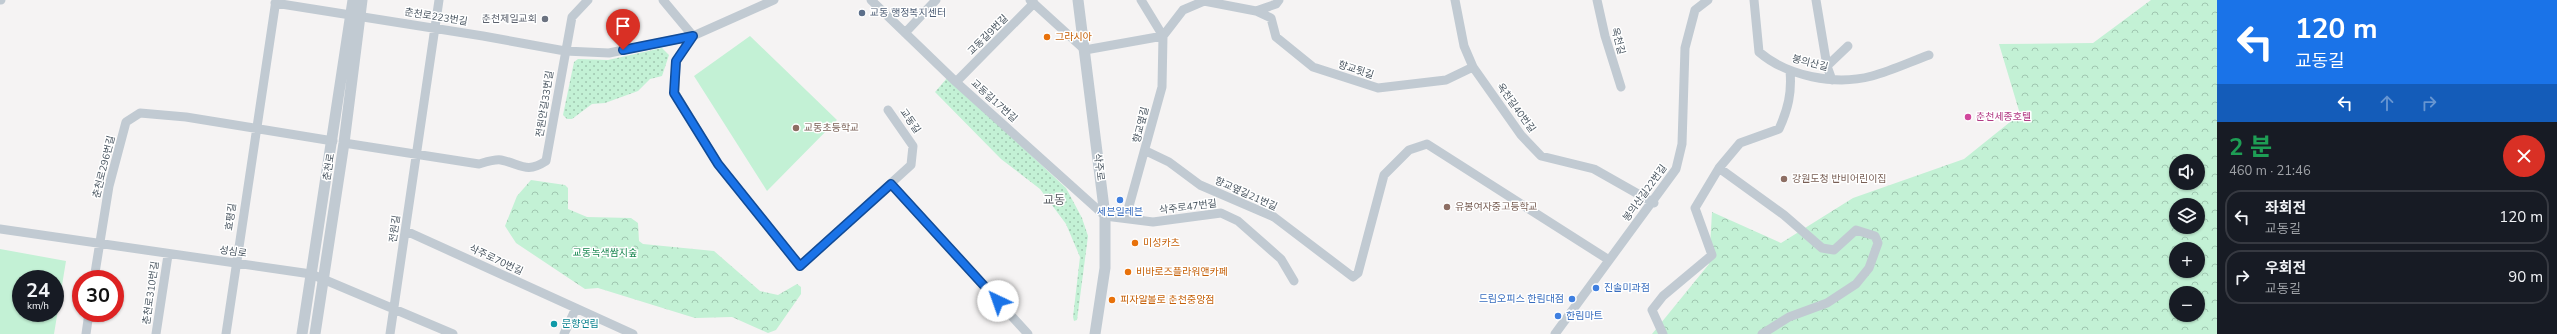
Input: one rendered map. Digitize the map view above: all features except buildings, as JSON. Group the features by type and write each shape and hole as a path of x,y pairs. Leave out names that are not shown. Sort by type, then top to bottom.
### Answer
{"street":[{"name":"춘천로","path":"315,334 324,278 355,16 353,0"},
{"name":"춘천로","path":"355,16 362,0"},
{"name":"전원길","path":"390,334 440,0"},
{"path":"565,51 572,17 588,0"},
{"path":"663,0 693,36"},
{"name":"교동길","path":"774,0 753,7 693,36 676,61 674,93 718,164 800,266 910,165 914,153 913,146 888,110"},
{"name":"교동길17번길","path":"871,0 956,82 1105,216"},
{"path":"906,33 936,0"},
{"name":"삭주로","path":"1078,0 1105,216 1105,268 1095,334"},
{"path":"1141,0 1163,36"},
{"path":"1085,50 1163,36 1183,10 1204,1 1256,11 1276,4 1279,0"},
{"name":"옥천길40번길","path":"1455,0 1464,46 1473,67 1521,135 1541,156 1594,170 1654,203"},
{"name":"옥천길","path":"1597,0 1605,36 1621,87"},
{"name":"봉의산길22번길","path":"1555,334 1609,260 1654,203 1676,169 1682,144 1685,48 1695,10 1708,0"},
{"name":"봉의산길","path":"1754,0 1759,52 1768,60 1790,71 1836,80 1871,76 1929,55"},
{"path":"1816,0 1827,66 1836,80"},
{"name":"효평길","path":"226,334 255,127 275,2 355,16"},
{"name":"교동길9번길","path":"956,82 1032,2 1085,50"},
{"name":"향교뒷길","path":"1256,11 1271,18 1276,37 1313,67 1378,88 1446,80 1473,67"},
{"name":"춘천로223번길","path":"355,16 435,28 565,51 609,53 693,36"},
{"name":"향교옆길","path":"1126,217 1146,151 1162,87 1163,36"},
{"path":"1827,66 1848,46"},
{"name":"전원안길33번길","path":"417,153 479,164 499,159 528,169 546,161 565,51"},
{"path":"1663,334 1652,310 1663,296 1712,255 1695,208 1719,168 1740,143 1779,129 1788,109 1791,86 1790,71"},
{"name":"춘천로296번길","path":"95,270 109,186 126,122 140,113 186,117 255,127"},
{"path":"255,127 339,142 417,153"},
{"name":"춘천로","path":"302,334 311,274 339,142"},
{"name":"향교옆길21번길","path":"1146,151 1169,162 1200,185 1274,217 1353,277 1358,273 1384,175 1409,150 1427,144 1609,260"},
{"path":"1719,168 1784,214 1822,248 1834,250 1856,230 1874,236 1878,243 1869,268 1856,284 1827,303 1789,317 1762,334"},
{"path":"891,184 1028,334"},
{"name":"삭주로47번길","path":"1105,216 1126,217 1153,222 1221,213 1238,220 1281,259 1294,281"},
{"name":"성심로","path":"0,229 311,274 324,278 453,334"},
{"name":"삭주로70번길","path":"406,231 633,334"},
{"name":"춘천로310번길","path":"156,334 168,254"},
{"path":"564,334 576,308"},
{"path":"86,334 88,322"}],"green space":[{"path":"2151,0 2217,0 2217,334 1652,334 1709,264 1712,212 1781,243 1853,198 1964,159 2020,114 1999,44 2093,43"},
{"path":"750,36 837,120 767,191 694,76"},
{"path":"662,48 669,55 662,76 650,79 638,91 605,103 592,104 572,119 567,119 563,115 574,62 578,59 608,60"},
{"path":"948,77 1066,188 1082,218 1088,236 1077,320 1074,321 1073,317 1080,257 1066,224 1040,189 1001,159 935,92"},
{"name":"교동녹색쌈지숲","path":"531,180 565,185 568,188 568,209 587,217 631,218 638,223 639,241 643,244 714,251 760,291 778,295 797,284 801,287 801,294 776,330 768,333 732,317 695,318 598,288 585,289 516,243 505,226 517,196"},
{"path":"0,249 66,261 64,273 64,270 12,270 12,322 56,322 54,334 0,334"}],"place":[{"name":"교동 행정복지센터","path":"862,13"},
{"name":"춘천제일교회","path":"545,19"},
{"name":"그라시아","path":"1047,37"},
{"name":"춘천세종호텔","path":"1968,117"},
{"name":"교동초등학교","path":"796,128"},
{"name":"강원도청 반비어린이집","path":"1784,179"},
{"name":"세븐일레븐","path":"1120,200"},
{"name":"유봉여자중고등학교","path":"1447,207"},
{"name":"미성카츠","path":"1135,243"},
{"name":"비바로즈플라워앤카페","path":"1128,272"},
{"name":"진솔미과점","path":"1596,288"},
{"name":"드림오피스 한림대점","path":"1572,299"},
{"name":"피자알볼로 춘천중앙점","path":"1112,300"},
{"name":"한림마트","path":"1558,316"},
{"name":"문향연립","path":"554,324"}],"district":[{"name":"교동","path":"1054,200"}],"route":[{"path":"623,50 693,36 676,61 674,93 718,164 757,216 800,266 891,184 998,301"}]}
